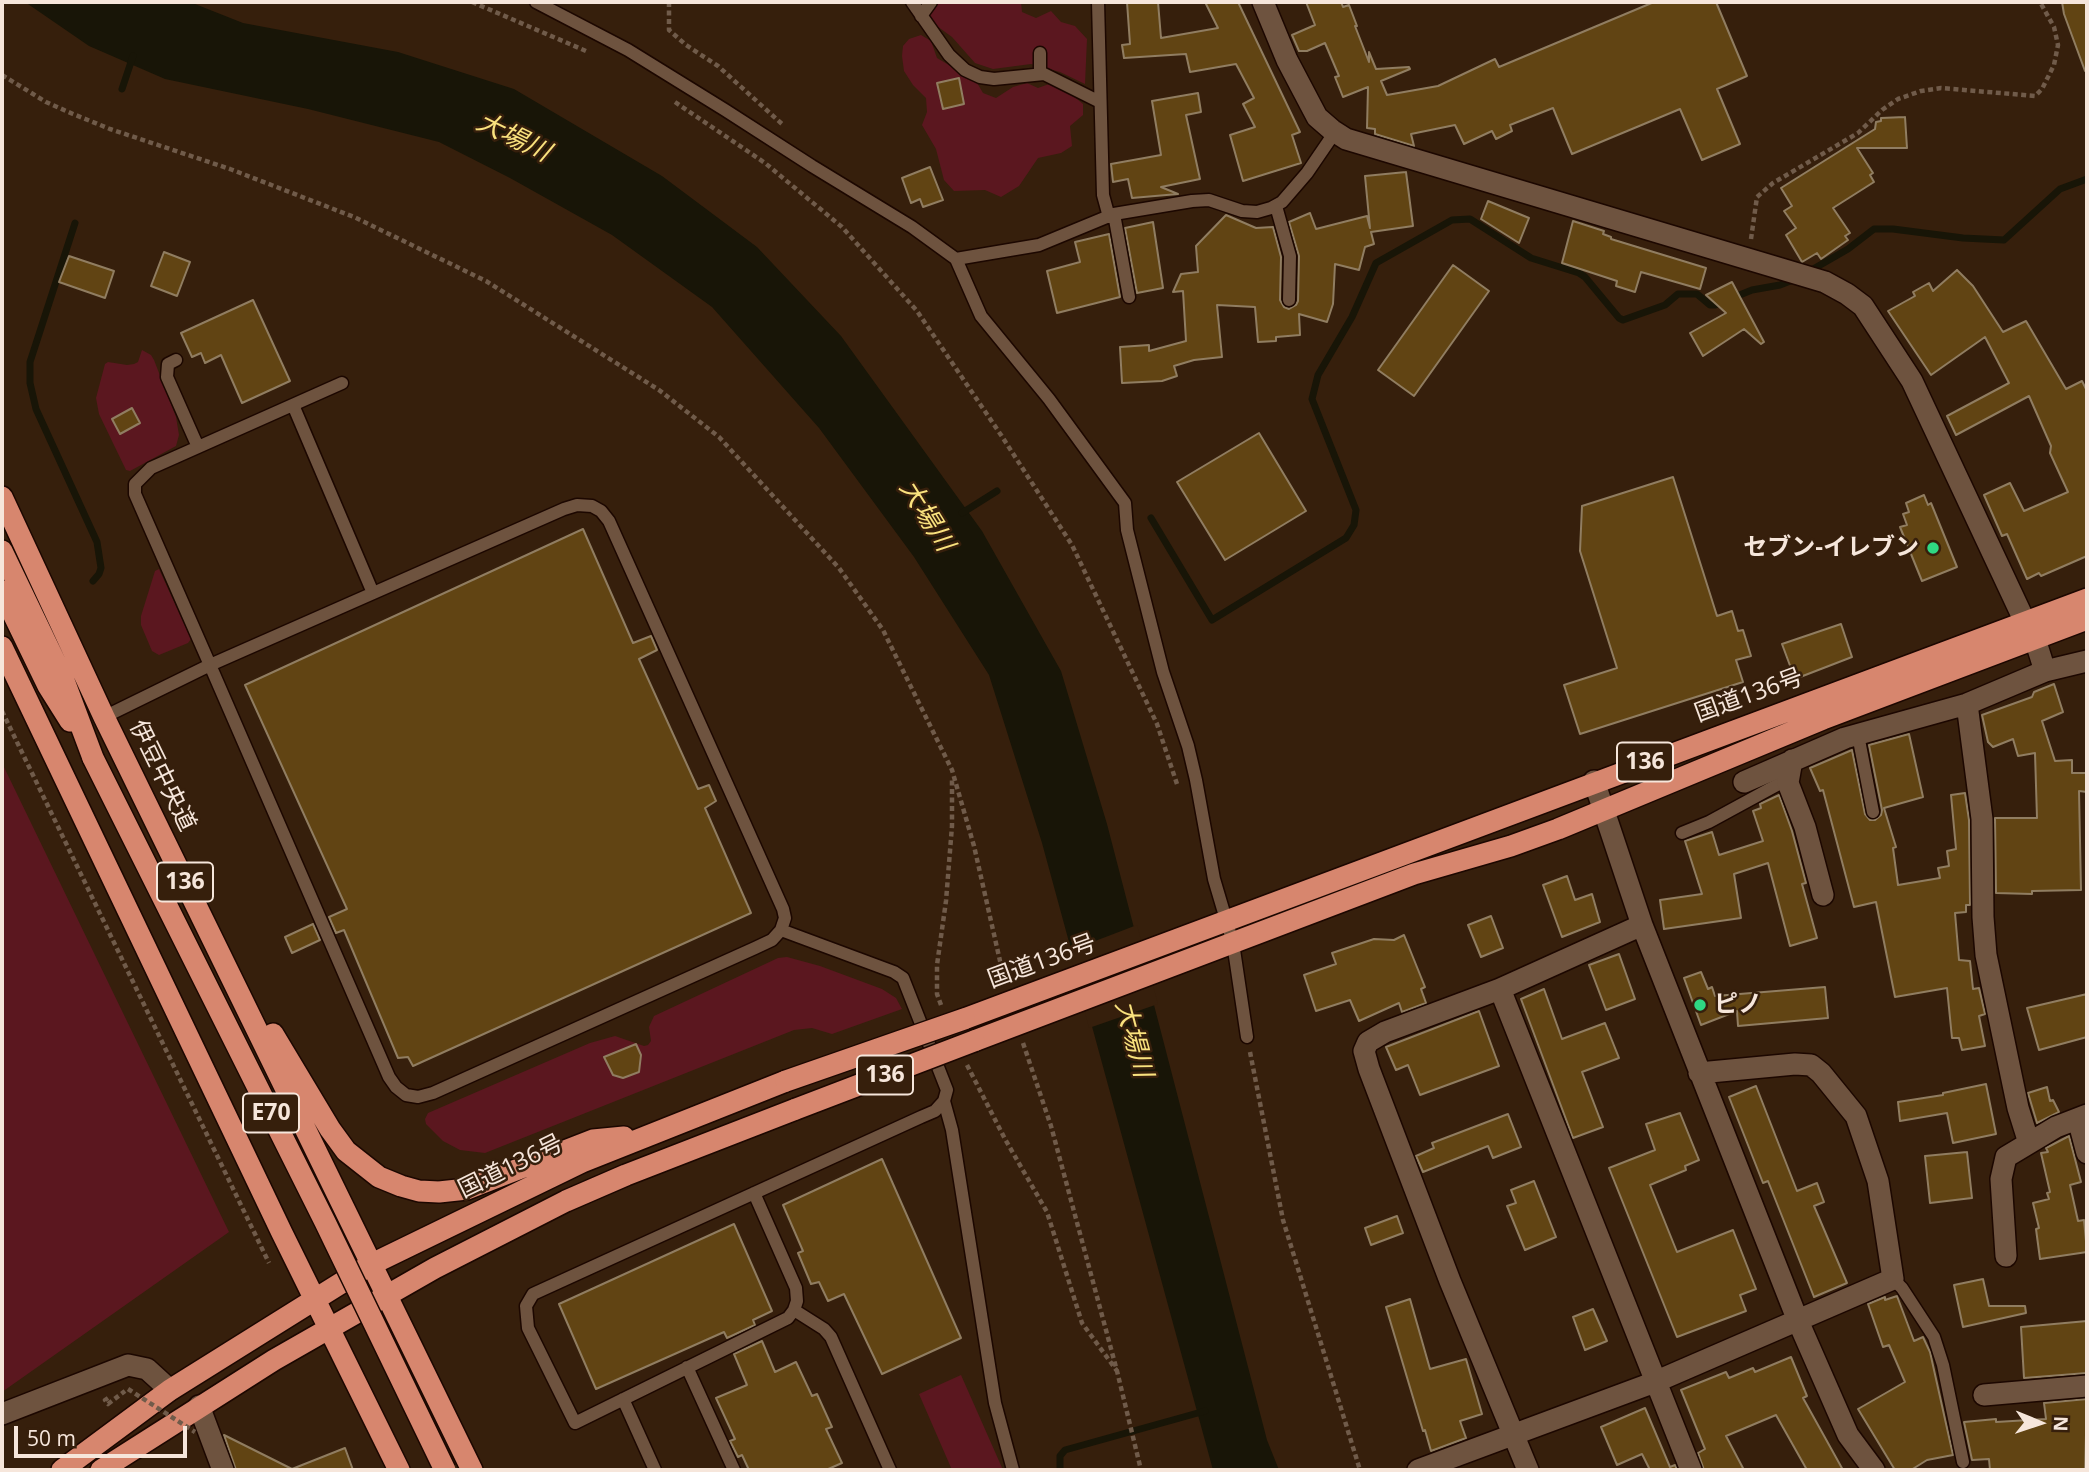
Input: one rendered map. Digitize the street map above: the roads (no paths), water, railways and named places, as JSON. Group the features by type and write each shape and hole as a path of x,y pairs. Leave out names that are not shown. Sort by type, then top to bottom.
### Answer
{"highway":[{"name":"伊豆中央道","path":"2,497 104,717 370,1265"},
{"path":"2,551 63,678 93,758"},
{"path":"2,591 48,686 93,758"},
{"name":"国道136号","path":"101,1470 199,1406 387,1294 566,1201 796,1109 968,1049 1027,1021 1414,874 1511,846 1604,811 2030,631 2087,599"},
{"name":"国道136号","path":"62,1470 170,1391 370,1265 512,1195 648,1134 786,1081 964,1018 1012,991 1205,929 1594,782 2030,631 2087,619"},
{"name":"136","path":"2,647 399,1470"},
{"name":"E70","path":"93,758 325,1222 445,1470"},
{"path":"180,872 222,928 282,1051 330,1129 346,1151 379,1177 419,1191 467,1189 593,1140 648,1134"},
{"name":"136","path":"370,1265 387,1294 472,1470"}],"street":[{"path":"1263,2 1287,60 1317,117 1346,139 1825,282 1863,306 1912,382 2030,631 2045,671"},
{"path":"1744,782 1790,770 1858,734 1967,704 2045,671 2087,661"},
{"path":"1967,704 1982,818 1986,955 2018,1108 2029,1143"},
{"path":"1790,770 1823,895"},
{"path":"1594,782 1642,925 1798,1321 1848,1435 1874,1470"},
{"path":"1528,1470 1450,1281 1364,1051 1368,1042 1385,1032 1500,989 1642,925"},
{"path":"1500,989 1691,1470"},
{"path":"1418,1470 1655,1382 1893,1279 1878,1181 1860,1126 1848,1104 1821,1073 1811,1065 1795,1064 1699,1073"},
{"path":"2006,1256 2001,1179 2006,1157 2056,1128 2082,1117 2087,1153"},
{"path":"2,1414 128,1365 147,1369 170,1391"},
{"path":"1984,1395 2087,1386"},
{"path":"199,1406 223,1470"}],"lane":[{"path":"536,2 628,50 912,227 956,259 981,316 1049,399 1125,503 1128,530 1163,672 1188,746 1199,792 1214,879 1233,943 1247,1037"},
{"path":"912,2 949,55 972,74 994,79 1040,74 1050,76 1100,102"},
{"path":"921,16 931,2"},
{"path":"1097,2 1103,195 1112,215 1129,297"},
{"path":"1040,53 1040,74"},
{"path":"956,259 1039,245 1112,215 1192,201 1209,200 1242,211 1257,212 1276,206 1307,173 1335,132"},
{"path":"1276,206 1290,256 1289,300"},
{"path":"176,360 168,364 167,377 198,447"},
{"path":"104,717 210,665 564,509 577,505 592,506 601,511 617,539 783,909 785,918 781,930 764,944 445,1088 418,1097 406,1095 396,1087 389,1077 210,665 135,494 135,485 151,468 342,383"},
{"path":"293,405 373,593"},
{"path":"1858,734 1873,811"},
{"path":"1682,834 1709,822 1790,770"},
{"path":"754,1193 796,1288 794,1310 788,1318 575,1423 528,1328 526,1306 533,1294 754,1193 934,1111 944,1101 947,1090 902,978 894,972 781,930"},
{"path":"944,1101 952,1130 995,1403 1013,1470"},
{"path":"1893,1279 1902,1288 1934,1337 1943,1365 1963,1462"},
{"path":"794,1310 824,1329 831,1337 890,1470"},
{"path":"687,1367 734,1470"},
{"path":"623,1399 656,1470"}],"water":[{"name":"大場川","path":"25,2 190,2 243,23 398,52 514,89 662,176 757,247 841,336 982,531 1061,671 1107,824 1267,1440 1279,1470 1213,1470 1042,843 989,675 914,557 819,428 712,307 612,235 510,178 439,142 308,109 165,79 89,46"}],"waterway":[{"path":"122,89 133,56"},
{"path":"1808,272 1848,249 1874,229 2004,240 2060,189 2087,179"},
{"path":"1151,518 1212,620 1346,538 1354,525 1356,510 1312,399 1318,375 1352,317 1376,263 1452,220 1470,219 1531,258 1579,273 1623,320 1665,305 1678,294 1697,294 1710,305 1715,305 1752,290 1780,285 1798,278"},
{"path":"75,223 30,362 30,383 36,409 97,542 101,568 93,581"},
{"path":"962,513 997,491"},
{"path":"1060,1470 1060,1456 1065,1450 1205,1411"}],"place":[{"name":"セブン-イレブン","path":"1933,548"},
{"name":"ピノ","path":"1700,1005"}]}
